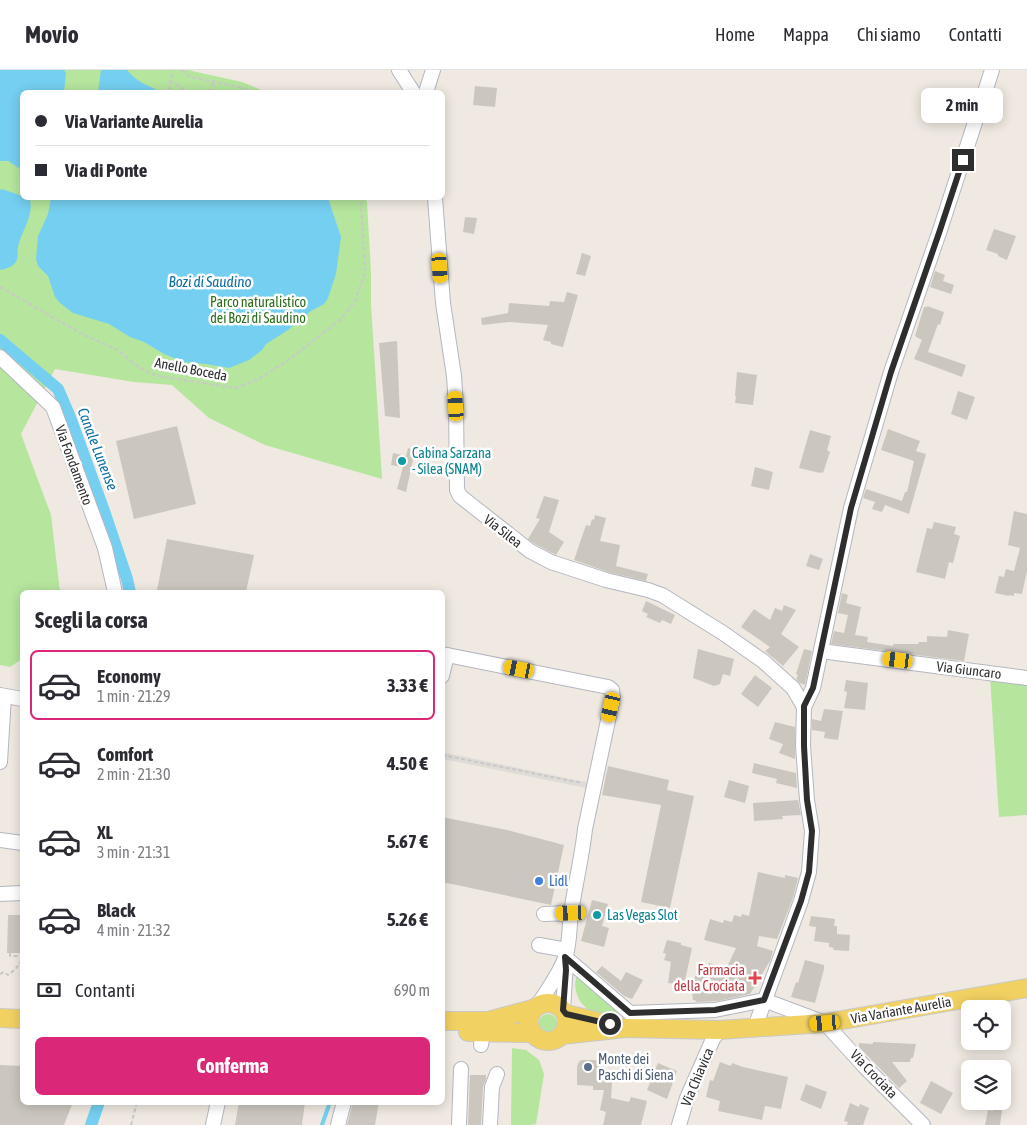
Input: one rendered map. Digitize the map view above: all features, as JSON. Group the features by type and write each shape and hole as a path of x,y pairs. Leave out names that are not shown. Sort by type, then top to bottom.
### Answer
{"main road":[{"name":"Via Variante Aurelia","path":"445,1033 482,1039 532,1033 535,1037 545,1041 555,1040 562,1035 625,1028 719,1030 825,1023 1027,988"},
{"name":"Via Variante Aurelia","path":"445,1021 488,1021 543,1003 554,1003 564,1012 625,1028"},
{"path":"532,1033 528,1021 535,1007"},
{"path":"562,1035 567,1025 564,1012"},
{"path":"0,1018 20,1019"},
{"path":"0,1029 20,1029"}],"street":[{"path":"399,70 412,90"},
{"path":"427,90 433,70"},
{"path":"755,1027 801,901 809,872 812,831 804,746 804,706 813,688 851,508 891,372 992,70"},
{"name":"Via Silea","path":"435,200 443,303 454,376 457,490 460,496 530,551 551,562 606,580 662,595 723,633 763,661 793,688 804,706"},
{"name":"Via Fondamento","path":"0,357 53,407 105,548 115,590"},
{"name":"Via Giuncaro","path":"821,651 1027,678"},
{"path":"445,655 608,687 612,690 613,697 585,829 571,913 566,953 564,1012"},
{"path":"0,762 2,696 20,699"},
{"path":"0,840 20,843"},
{"path":"0,894 20,894"},
{"path":"544,914 571,913"},
{"path":"539,944 566,953 630,1013 715,1010 764,1000 825,1023"},
{"path":"535,1007 558,974 566,953"},
{"name":"Via Crociata","path":"825,1023 864,1066 923,1125"},
{"name":"Via Chiavica","path":"679,1125 686,1098 719,1030"},
{"path":"459,1125 461,1069"},
{"path":"490,1125 492,1087 497,1074"},
{"path":"213,1125 217,1105"},
{"path":"338,1125 343,1105"}],"path":[{"path":"169,90 173,70"},
{"path":"182,70 190,77 248,90"},
{"path":"170,81 185,90"},
{"path":"209,90 214,82"},
{"name":"Anello Boceda","path":"0,288 82,334 118,350 137,366 157,376 236,388 259,379 291,358 341,319 355,301 365,273 361,200"},
{"path":"445,756 587,784"},
{"path":"10,953 10,956 20,956"},
{"path":"0,974 4,972 8,975 20,964"},
{"path":"131,1125 136,1105"}],"green space":[{"name":"Parco naturalistico dei Bozi di Saudino","path":"0,70 190,70 242,82 261,90 20,90 20,200 366,200 382,479 265,445 209,418 172,385 134,382 55,369 21,434 51,515 60,590 20,590 20,660 10,667 0,665"},
{"path":"990,676 1027,684 1027,815 999,817"},
{"path":"577,975 621,1014 600,1014 586,1008 576,993 575,981"},
{"path":"544,1014 552,1014 557,1019 555,1030 544,1032 539,1027 539,1019"},
{"path":"512,1048 526,1050 539,1060 544,1074 536,1124 511,1125"}],"shaded area":[{"path":"445,753 588,782 586,788 445,759"}],"water":[{"path":"0,70 64,70 66,73 64,90 20,90 20,169 8,161 0,161"},
{"path":"101,70 127,70 138,80 157,90 98,90"},
{"path":"0,190 20,195 20,200 30,200 31,206 29,218 18,247 16,261 11,266 1,270 0,269"},
{"name":"Bozi di Saudino","path":"51,200 329,200 341,237 336,274 324,304 311,311 288,330 266,344 262,350 249,360 229,368 184,362 130,337 109,324 73,313 60,303 55,297 48,276 38,266 36,259 38,236 48,214"}],"building":[{"path":"475,86 497,88 495,107 473,105"},
{"path":"465,217 477,218 474,234 463,232"},
{"path":"994,229 1016,236 1007,260 998,256 998,254 986,250"},
{"path":"582,253 591,256 585,276 576,274"},
{"path":"935,271 945,275 943,281 954,285 951,294 930,287"},
{"path":"567,292 578,295 563,347 543,340 548,325 509,322 482,325 481,318 508,313 509,303 549,306 550,301 564,302"},
{"path":"927,306 944,312 928,352 966,365 962,377 914,359 922,340 915,336 924,307"},
{"path":"397,341 400,418 385,416 379,343"},
{"path":"737,372 757,375 753,405 735,403"},
{"path":"958,391 975,397 967,420 951,414"},
{"path":"177,426 196,504 134,519 116,441"},
{"path":"888,429 920,441 916,451 926,454 909,514 885,505 882,512 872,509 875,502 863,498 866,489 902,501 905,492 907,492 914,461 881,450"},
{"path":"810,430 831,436 827,450 830,452 823,473 799,468"},
{"path":"408,448 415,450 406,492 397,489 403,467 391,465 393,453 406,456"},
{"path":"755,467 773,472 769,490 751,486"},
{"path":"544,496 559,500 549,532 564,542 556,555 528,539 540,519 536,518"},
{"path":"1014,511 1027,514 1027,571 1022,594 1014,593 1014,596 1009,596 995,593 999,576 1004,577 1006,569 1014,571 1020,548 1008,545"},
{"path":"595,515 606,518 600,541 620,545 616,566 648,574 646,581 608,572 574,560 586,525 590,526"},
{"path":"934,522 956,527 954,534 960,536 953,563 949,562 945,579 916,572 927,528 932,529"},
{"path":"167,539 254,555 246,590 157,590"},
{"path":"810,554 823,559 819,570 806,566"},
{"path":"842,593 848,595 846,603 861,607 855,635 868,637 867,642 893,646 893,644 927,642 927,636 947,637 948,630 969,634 964,661 831,644 834,631 844,633 848,615 838,613"},
{"path":"646,601 675,615 671,624 662,620 660,623 646,617 648,614 642,611"},
{"path":"784,605 796,610 781,634 799,647 783,666 765,651 770,647 741,627 754,609 770,620 775,608 782,611"},
{"path":"698,649 734,659 730,676 723,674 720,684 714,686 693,678"},
{"path":"804,649 812,651 805,685 796,679"},
{"path":"755,675 772,688 758,707 741,694"},
{"path":"846,680 868,683 865,710 844,708 847,692 844,691"},
{"path":"824,709 843,711 838,740 824,738 825,732 812,730 812,719 821,721"},
{"path":"775,722 795,727 795,759 779,753 783,744 769,739"},
{"path":"754,763 796,773 797,788 776,783 777,779 752,773"},
{"path":"608,766 669,780 667,790 694,796 670,908 641,902 661,805 602,795"},
{"path":"729,780 749,786 745,803 724,797"},
{"path":"798,800 801,815 782,816 783,819 754,821 753,803"},
{"path":"445,818 507,830 564,845 551,905 445,883"},
{"path":"758,872 785,878 785,875 798,878 793,898 777,939 759,936 757,946 773,951 770,961 750,994 718,1001 696,1002 693,1000 691,982 702,968 707,969 709,963 727,967 736,948 704,940 710,919 723,923 724,920 732,922 734,915 741,917 742,914 749,916"},
{"name":"Las Vegas Slot","path":"592,900 608,904 602,926 609,928 604,947 581,941"},
{"path":"8,915 20,915 20,953 7,953"},
{"path":"811,916 835,919 834,926 837,926 837,934 850,935 849,951 833,950 834,948 829,947 829,943 814,941 816,927 809,926"},
{"path":"667,940 692,948 684,985 668,983 671,962 664,960 666,954 663,953"},
{"path":"805,960 824,965 815,1003 791,997 796,982 798,983"},
{"path":"602,966 621,981 626,972 643,980 632,999 624,996 596,972"},
{"path":"873,1042 916,1044 913,1058 911,1058 910,1062 892,1062 907,1081 899,1088 859,1047 859,1043 873,1044"},
{"path":"581,1060 596,1060 606,1070 613,1070 611,1098 629,1102 631,1097 647,1101 641,1125 603,1125 606,1112 600,1110 604,1090 593,1090 593,1086 577,1085 577,1068"},
{"path":"720,1062 731,1066 732,1063 788,1077 781,1109 765,1106 762,1120 718,1111 720,1101 706,1097 710,1080 713,1081"},
{"path":"658,1063 677,1071 667,1099 647,1090"},
{"path":"0,1065 20,1066 20,1105 72,1105 64,1125 0,1125"},
{"path":"470,1075 486,1075 483,1087 481,1125 468,1125"},
{"path":"931,1081 953,1093 941,1114 920,1103"},
{"path":"806,1084 827,1092 821,1109 800,1100"},
{"path":"850,1103 859,1107 860,1104 869,1108 863,1125 847,1125 848,1122 844,1121"},
{"path":"238,1105 305,1105 302,1125 235,1125"},
{"path":"352,1105 378,1105 375,1125 347,1125"},
{"path":"988,1110 1002,1110 1000,1125 985,1125"}],"waterway":[{"name":"Canale Lunense","path":"0,340 58,389 104,511 130,590"},
{"name":"Canale Lunense","path":"91,1125 98,1105"},
{"path":"322,1125 329,1105"}],"place":[{"name":"Cabina Sarzana - Silea (SNAM)","path":"402,461"},
{"name":"Lidl","path":"539,881"},
{"name":"Las Vegas Slot","path":"597,915"},
{"name":"Farmacia della Crociata","path":"755,978"},
{"name":"Monte dei Paschi di Siena","path":"588,1067"}],"route":[{"path":"610,1024 566,1014 563,1010 565,957 630,1013 715,1010 764,1000 801,901 809,872 812,831 807,800 804,706 813,688 851,508 891,372 963,160"}]}
